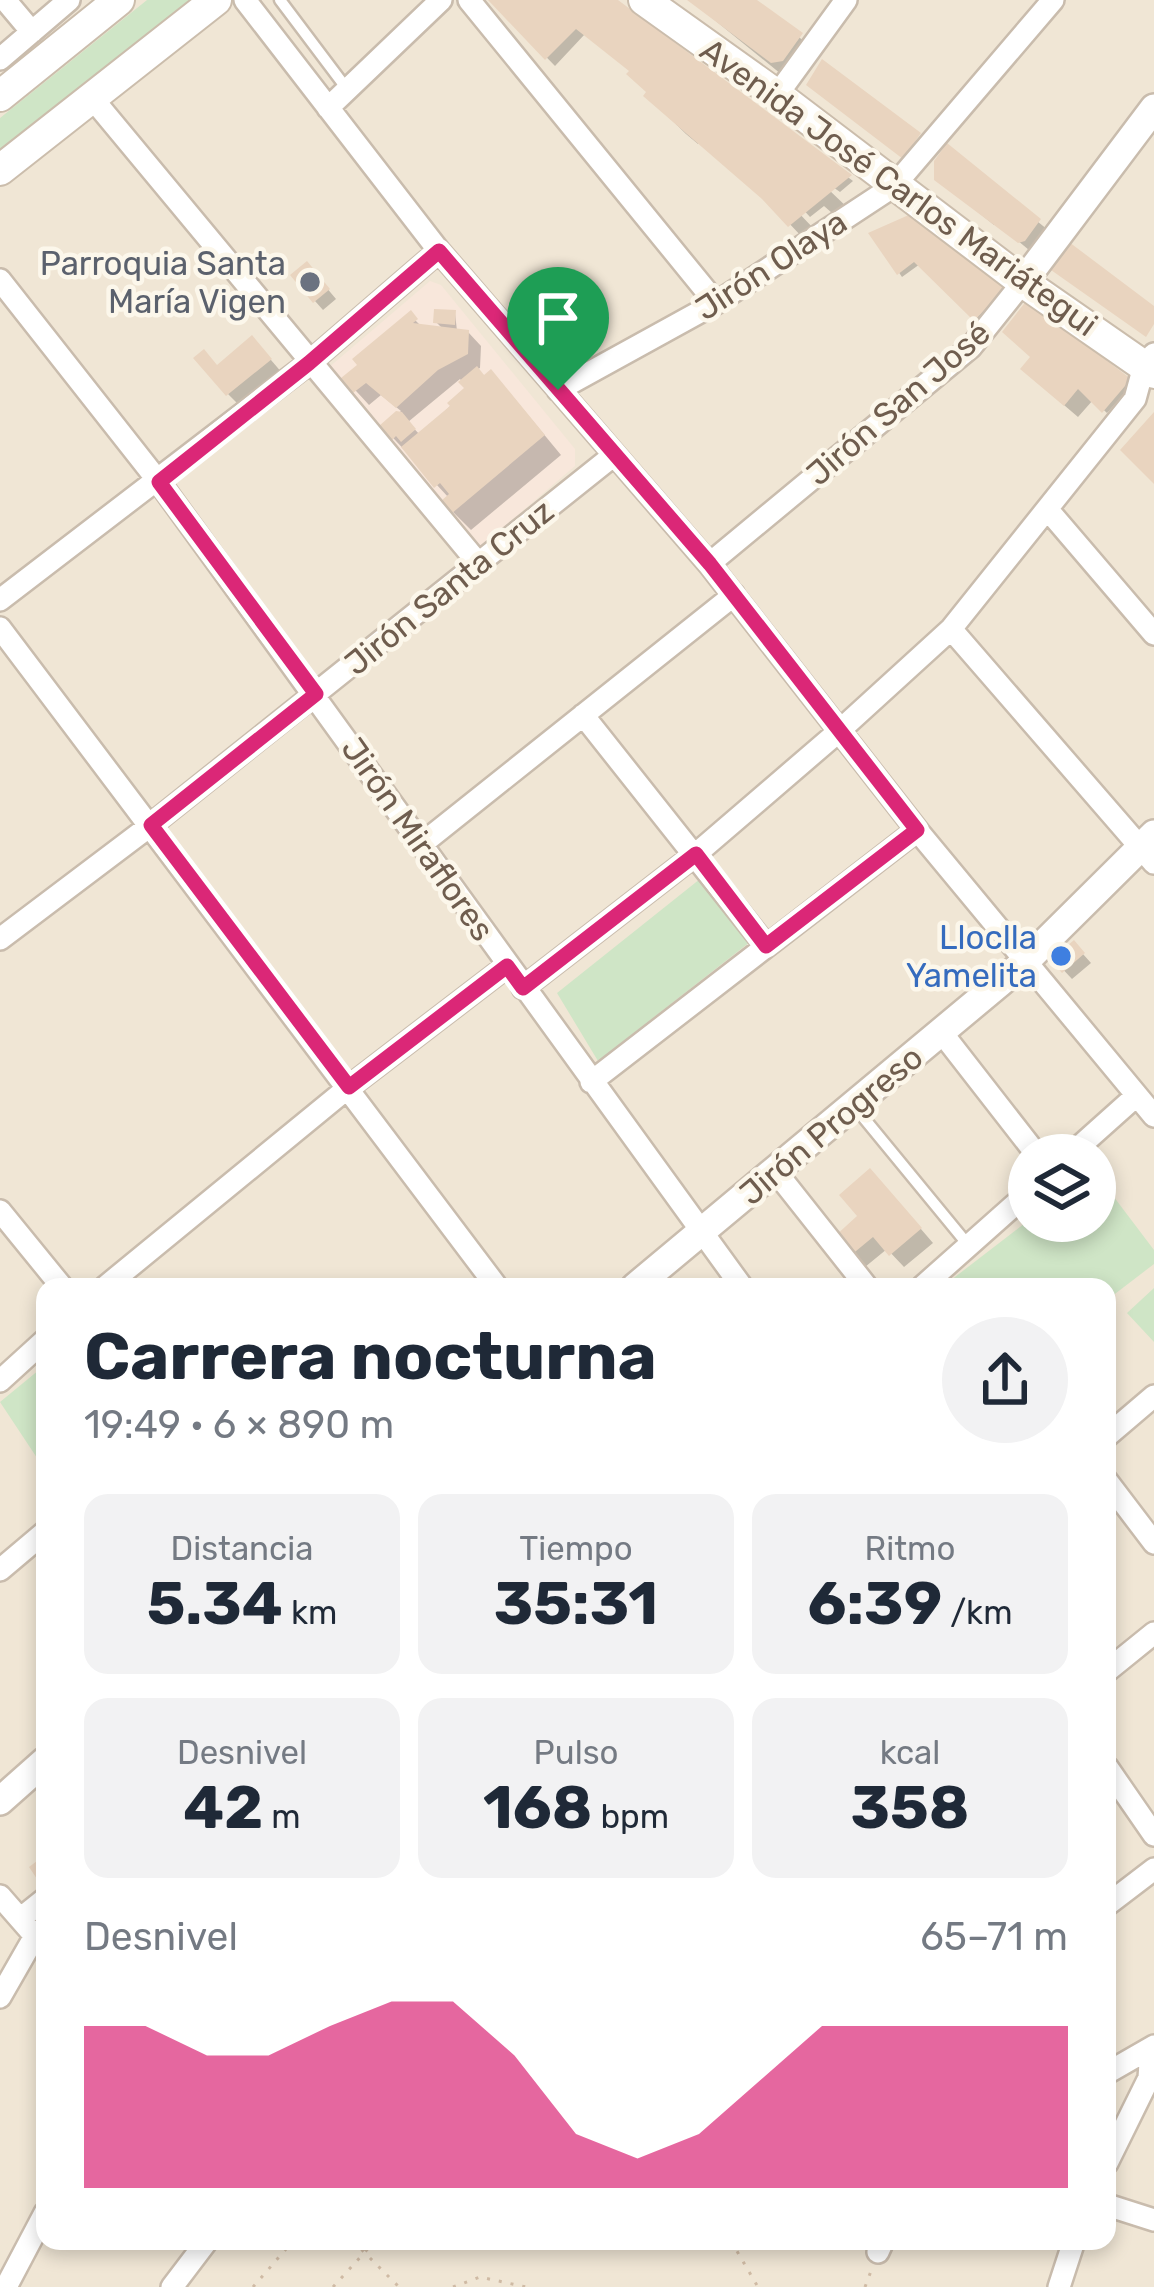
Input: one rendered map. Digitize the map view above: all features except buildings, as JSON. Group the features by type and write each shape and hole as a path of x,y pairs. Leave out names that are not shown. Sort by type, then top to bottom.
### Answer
{"main road":[{"path":"0,96 119,0"},
{"path":"0,170 216,0"},
{"name":"Avenida José Carlos Mariátegui","path":"654,3 1022,282 1151,365"}],"street":[{"path":"5,0 32,32"},
{"path":"0,59 69,0"},
{"path":"245,0 439,251 710,564 838,732 1154,1116"},
{"path":"328,108 441,0"},
{"path":"469,0 716,303"},
{"path":"777,95 846,0"},
{"name":"Jirón Olaya","path":"558,390 716,303 894,186 1053,0"},
{"path":"92,98 479,564"},
{"name":"Jirón San José","path":"710,564 971,347 1154,108"},
{"path":"0,600 309,363 439,251"},
{"name":"Jirón Miraflores","path":"0,280 159,482 316,694 735,1278"},
{"path":"523,988 696,854 951,629 1136,399 1151,365"},
{"name":"Jirón Santa Cruz","path":"0,939 151,825 614,455"},
{"path":"1048,509 1154,634"},
{"path":"423,843 734,595"},
{"path":"0,628 490,1278"},
{"path":"951,629 1150,848"},
{"path":"583,715 766,946"},
{"path":"591,1082 917,830"},
{"name":"Jirón Progreso","path":"645,1278 942,1034 1150,848"},
{"path":"116,1278 349,1087 507,966"},
{"path":"942,1034 1021,1134"},
{"path":"1093,1134 1136,1096"},
{"path":"776,1172 860,1278"},
{"path":"0,1211 55,1278"},
{"path":"932,1278 1008,1211"},
{"path":"0,1381 36,1348"},
{"path":"1116,1428 1154,1396"},
{"path":"1116,1493 1154,1543"},
{"path":"0,1570 36,1540"},
{"path":"1116,1664 1154,1633"},
{"path":"0,1801 36,1769"},
{"path":"1116,1780 1154,1835"},
{"path":"1116,1898 1154,1869"},
{"path":"0,1896 27,1927"},
{"path":"0,1996 36,1913"},
{"path":"1116,2068 1153,2047"},
{"path":"1116,2145 1149,2078 1153,2047"},
{"path":"1116,2208 1154,2220"},
{"path":"6,2287 36,2230"},
{"path":"172,2287 200,2250"},
{"path":"1059,2287 1071,2250"}],"lane":[{"path":"263,23 282,3 347,89"},
{"path":"305,79 328,63"},
{"path":"854,1106 968,1246"}],"path":[{"path":"253,2287 285,2250"},
{"path":"736,2250 758,2287"},
{"path":"333,2287 364,2252 399,2287"},
{"path":"453,2287 480,2277 526,2287"}],"shaded area":[{"path":"0,0 1154,0 1154,2287 0,2287"},
{"path":"430,281 441,285 575,449 575,466 478,549 327,369"}],"green space":[{"path":"147,0 197,0 0,155 0,118"},
{"path":"700,879 750,942 598,1061 557,993"},
{"path":"1116,1200 1154,1250 1154,1264 1116,1293 1116,1278 954,1278 1008,1236 1008,1242 1116,1242"},
{"path":"1154,1288 1154,1342 1127,1313"},
{"path":"36,1372 36,1456 0,1402"}],"place":[{"name":"Parroquia Santa María Vigen","path":"310,282"},
{"name":"Lloclla Yamelita","path":"1061,956"}],"route":[{"path":"439,251 558,390 710,564 917,830 766,946 696,854 523,988 507,966 349,1087 151,825 316,694 159,482 309,363 439,251"}]}
